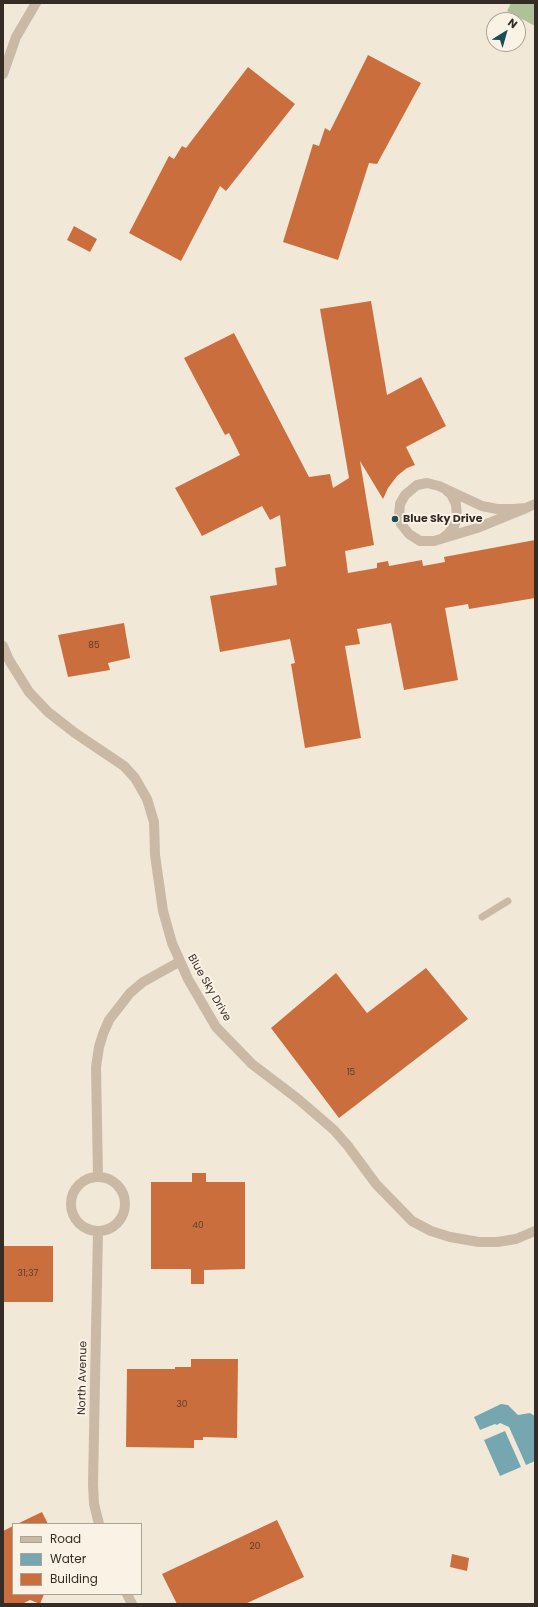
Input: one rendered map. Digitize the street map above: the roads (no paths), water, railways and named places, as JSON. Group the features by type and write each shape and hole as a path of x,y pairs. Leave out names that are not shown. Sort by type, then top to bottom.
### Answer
{"street":[{"path":"3,74 16,37 36,3"},
{"path":"427,483 444,488 482,506 508,509 530,506 477,528 434,541 420,541 409,534 401,524 399,510 405,494 417,485 427,483"},
{"path":"434,541 448,534 457,519 457,509 454,500 444,488"},
{"name":"Blue Sky Drive","path":"3,646 9,660 29,692 48,712 75,733 124,766 135,778 147,798 154,822 162,911 179,962 216,1028 252,1064 298,1099 334,1130 348,1146 376,1184 398,1209 412,1221 431,1231 450,1237 479,1242 497,1242 516,1239 535,1231"},
{"path":"98,1177 96,1066 103,1034 109,1020 130,993 143,982 179,962"},
{"path":"98,1177 105,1178 118,1185 123,1193 125,1204 122,1216 114,1225 107,1230 98,1231 88,1230 79,1224 74,1218 71,1208 71,1197 76,1187 82,1181 98,1177"},
{"name":"North Avenue","path":"98,1231 93,1484 94,1504 99,1523"}],"lane":[{"path":"482,917 508,901"}],"water":[{"path":"501,1404 508,1405 518,1415 530,1413 535,1416 535,1461 526,1465 509,1427 500,1423 480,1430 474,1417"},
{"path":"505,1431 521,1467 500,1476 484,1440"}],"place":[{"name":"Blue Sky Drive","path":"395,519"}]}
